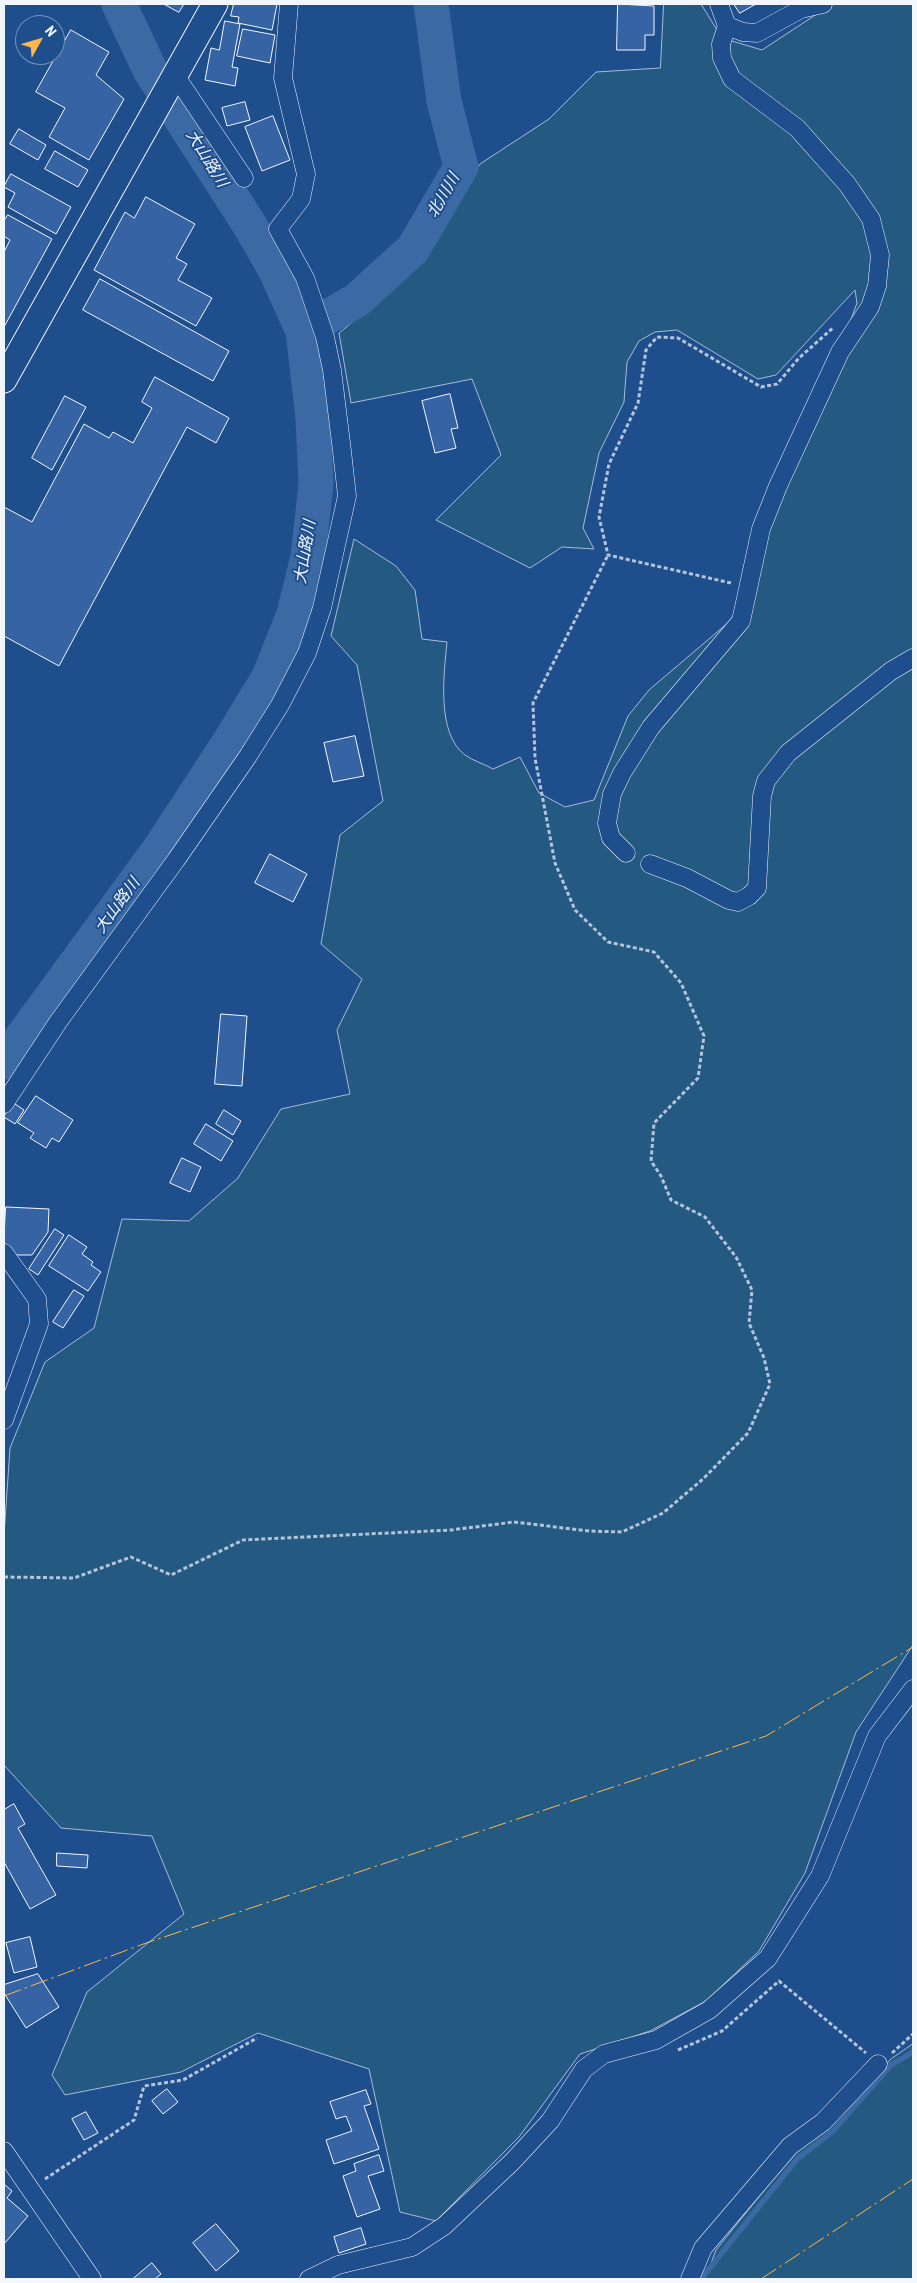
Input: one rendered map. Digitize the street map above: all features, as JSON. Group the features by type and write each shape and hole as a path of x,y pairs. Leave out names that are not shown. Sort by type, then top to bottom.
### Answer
{"street":[{"path":"4,380 214,4"},
{"path":"4,1104 58,1022 176,860 248,756 280,705 307,653 322,608 347,496 332,370 325,337 305,278 278,229 301,199 306,174 283,78 289,4"},
{"path":"626,853 611,838 607,823 612,794 622,773 651,727 741,621 761,529 782,477 840,352 870,307 878,286 880,255 871,219 847,184 797,128 732,79 722,58 721,44 727,26 719,4"},
{"path":"727,26 743,32 758,34 801,9 823,4"},
{"path":"175,75 244,178"},
{"path":"650,864 687,878 729,900 738,902 749,896 757,888 762,796 766,781 788,754 891,671 913,658"},
{"path":"4,1252 37,1299 39,1324 4,1420"},
{"path":"309,2279 338,2265 412,2247 444,2226 512,2162 550,2120 584,2069 604,2054 656,2040 709,2010 768,1958 820,1876 877,1736 913,1689"},
{"path":"690,2279 704,2248 790,2146 823,2122 878,2064"},
{"path":"4,2151 92,2279"}],"path":[{"path":"4,1577 74,1578 131,1557 171,1575 243,1540 451,1530 514,1522 589,1531 622,1532 663,1513 703,1479 748,1433 770,1384 764,1358 750,1323 752,1290 736,1257 705,1217 671,1200 661,1176 651,1161 654,1123 698,1078 704,1036 681,983 654,952 608,942 575,910 555,863 535,758 533,703 608,555 600,517 609,464 638,402 646,350 657,337 678,338 761,387 777,384 799,358 836,325"},
{"path":"608,555 728,584 751,576"},
{"path":"675,2052 722,2031 779,1981 878,2064 913,2034"},
{"path":"30,2189 134,2120 144,2086 183,2080 257,2038"}],"shaded area":[{"path":"664,4 701,4 722,38 762,50 832,4 913,4 913,1645 856,1732 805,1873 759,1951 706,2001 650,2031 580,2054 519,2137 436,2221 400,2212 369,2069 258,2033 181,2072 65,2095 52,2075 87,1992 184,1914 152,1836 61,1828 4,1765 4,1535 10,1448 45,1362 94,1328 122,1219 189,1221 238,1178 281,1109 350,1094 337,1030 362,979 321,944 340,835 383,801 357,665 331,636 354,539 396,566 415,590 422,639 447,642 444,670 444,702 450,733 456,745 468,757 493,769 520,757 539,793 565,807 594,800 628,716 649,690 743,610 771,506 816,415 857,303 855,290 776,375 758,379 677,330 655,332 639,341 627,362 624,402 599,453 583,528 594,549 562,547 530,568 436,520 501,455 472,379 351,403 339,333 386,295 480,164 549,119 596,72 660,68"},
{"path":"913,2044 913,2279 705,2279 716,2250 794,2153 828,2129 891,2059"}],"building":[{"path":"164,4 184,4 179,12"},
{"path":"234,4 277,4 272,30 238,23 239,17 231,16"},
{"path":"618,4 654,6 654,35 645,35 645,50 617,50"},
{"path":"734,4 756,4 740,13"},
{"path":"225,21 240,24 232,67 238,68 235,86 205,80 211,48 219,50"},
{"path":"243,29 275,35 270,63 237,56"},
{"path":"71,30 109,52 96,75 124,99 89,160 49,137 65,108 36,92 51,65 65,65 65,41"},
{"path":"245,102 250,120 227,126 222,108"},
{"path":"273,116 290,160 262,171 245,127"},
{"path":"19,129 46,145 38,160 10,144"},
{"path":"55,151 88,170 78,187 45,169"},
{"path":"11,174 71,207 56,234 8,207 15,193 4,187"},
{"path":"146,197 195,224 176,258 187,264 178,280 212,298 196,326 94,270 125,212 134,218"},
{"path":"8,215 52,239 4,327 4,252 10,240 4,236 4,221"},
{"path":"100,279 229,351 213,381 83,310"},
{"path":"155,377 229,418 216,443 187,427 59,666 4,636 4,507 32,522 84,424 109,438 113,432 133,443 152,408 142,402"},
{"path":"450,394 458,428 451,429 456,448 435,453 422,401"},
{"path":"65,396 86,407 52,470 32,458"},
{"path":"355,736 364,776 333,782 324,743"},
{"path":"270,854 307,874 293,902 255,883"},
{"path":"221,1014 247,1016 242,1086 215,1084"},
{"path":"36,1096 73,1120 59,1142 52,1138 46,1148 30,1138 34,1133 18,1123"},
{"path":"12,1102 24,1110 15,1124 4,1117"},
{"path":"224,1110 241,1121 233,1135 216,1124"},
{"path":"206,1124 233,1141 221,1161 194,1144"},
{"path":"182,1158 201,1167 190,1192 170,1183"},
{"path":"6,1207 49,1209 48,1232 32,1255 16,1255 4,1242"},
{"path":"55,1229 64,1235 38,1275 29,1269"},
{"path":"69,1235 87,1247 82,1254 93,1262 91,1265 101,1272 88,1291 49,1266"},
{"path":"74,1290 84,1296 63,1328 53,1322"},
{"path":"14,1804 25,1824 18,1828 56,1895 30,1909 4,1862 4,1810"},
{"path":"57,1853 88,1855 87,1868 57,1866"},
{"path":"30,1937 37,1967 14,1973 6,1943"},
{"path":"38,1974 59,2007 26,2028 4,1993 4,1985"},
{"path":"167,2089 178,2102 163,2114 152,2101"},
{"path":"366,2090 371,2104 364,2106 379,2149 334,2164 326,2140 352,2131 346,2116 336,2119 330,2102"},
{"path":"86,2112 98,2133 84,2140 72,2119"},
{"path":"379,2155 384,2171 368,2176 380,2209 357,2217 343,2176 356,2171 354,2164"},
{"path":"4,2184 12,2191 7,2198 28,2216 4,2244"},
{"path":"216,2224 239,2251 216,2271 193,2243"},
{"path":"361,2228 366,2244 339,2253 334,2237"},
{"path":"152,2263 161,2274 155,2279 133,2279"}],"waterway":[{"name":"大山路川","path":"4,1062 161,847 269,677 294,614 308,557 316,484 313,419 303,331 275,269 249,224 150,70 119,4"},
{"name":"北川川","path":"303,331 357,300 413,249 461,167 444,101 431,4"},
{"path":"701,2279 797,2159 833,2131 891,2065 913,2052"}],"power":[{"path":"4,1996 146,1943 766,1736 913,1647"},
{"path":"761,2279 913,2179"}]}
